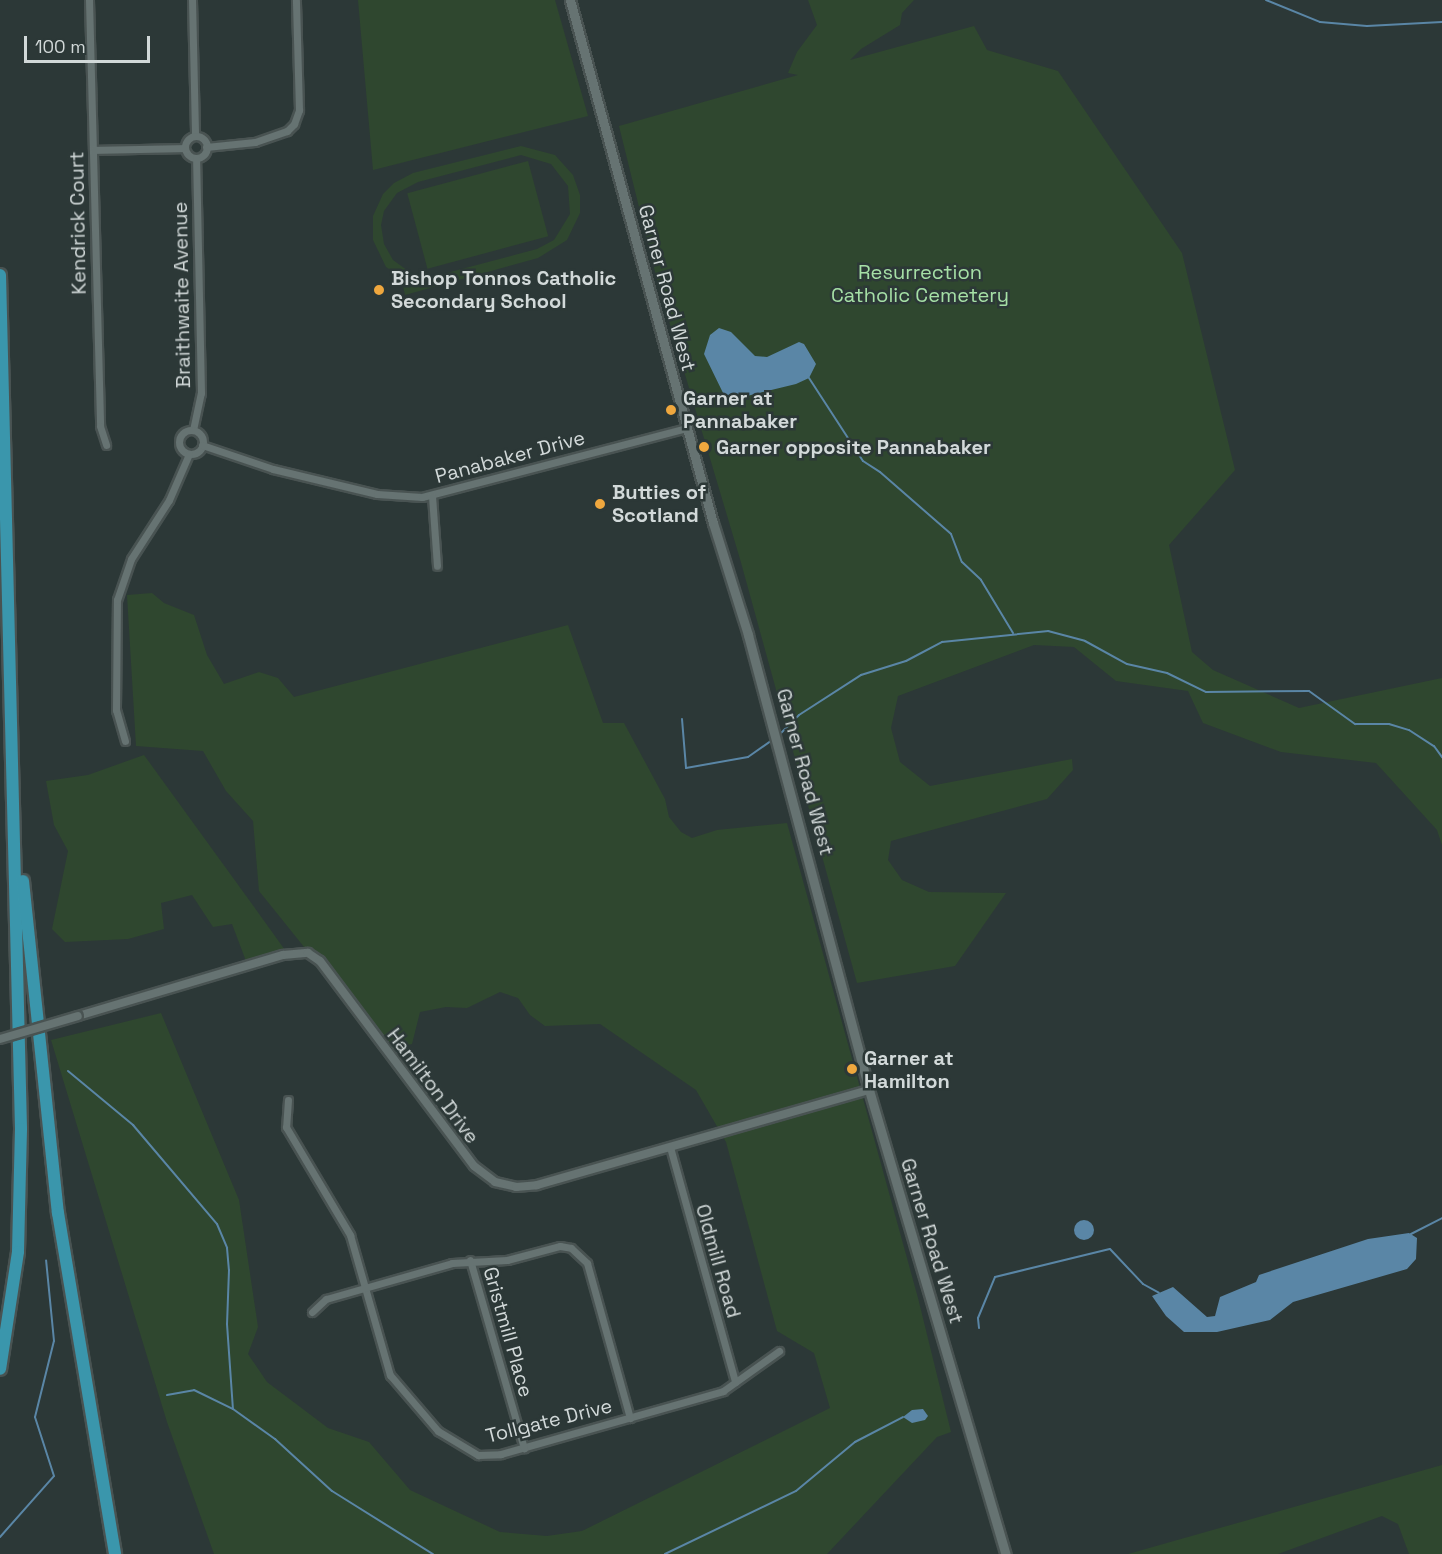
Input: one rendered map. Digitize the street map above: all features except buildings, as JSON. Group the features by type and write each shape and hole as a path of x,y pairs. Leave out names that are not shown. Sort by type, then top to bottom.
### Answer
{"highway":[{"path":"0,275 21,1129 18,1252 0,1369"},
{"path":"13,792 58,1213 115,1554"}],"main road":[{"name":"Garner Road West","path":"570,0 687,428 752,646 869,1090 1006,1554"}],"street":[{"name":"Kendrick Court","path":"89,0 100,426 106,445"},
{"path":"192,0 195,136"},
{"path":"206,147 255,142 287,132 294,124 299,110 296,0"},
{"path":"195,136 204,140 206,147 205,153 196,158 187,154 185,147 189,139 195,136"},
{"path":"93,150 185,147"},
{"name":"Braithwaite Avenue","path":"193,430 201,393 196,158"},
{"name":"Panabaker Drive","path":"202,445 273,469 377,494 432,496 687,428"},
{"path":"125,741 116,710 117,600 131,559 169,500 189,454 202,445 200,434 193,430 183,433 179,440 181,448 189,454"},
{"path":"432,496 437,566"},
{"name":"Hamilton Drive","path":"0,1039 283,955 308,954 320,961 468,1160 489,1179 509,1186 532,1186 869,1090"},
{"name":"Tollgate Drive","path":"288,1100 286,1127 350,1235 390,1375 438,1431 484,1456 524,1448 723,1391 779,1351"},
{"name":"Oldmill Road","path":"670,1148 735,1383"},
{"path":"312,1312 326,1299 365,1287 470,1260 507,1260 560,1246 580,1253 587,1263 630,1418"},
{"name":"Gristmill Place","path":"470,1260 524,1448"}],"green space":[{"path":"358,0 555,0 588,116 373,170"},
{"name":"Resurrection Catholic Cemetery","path":"808,0 914,0 902,13 900,25 861,49 850,60 974,26 987,50 1058,71 1182,253 1235,470 1169,545 1192,652 1213,670 1299,708 1442,678 1442,845 1437,830 1376,763 1281,752 1203,723 1188,691 1116,681 1074,647 1034,645 898,696 891,728 900,762 930,786 1072,759 1073,770 1047,799 891,841 888,860 902,880 929,892 1006,893 955,966 857,983 740,559 658,284 619,126 798,75 788,73 797,52 817,25"},
{"path":"521,146 555,155 573,175 580,195 580,213 567,240 538,258 405,295 403,286 410,283 386,267 373,240 373,216 383,194 394,183 413,173","holes":["521,155 551,164 568,186 570,214 554,240 537,249 435,276 411,273 393,260 384,244 381,225 384,211 397,193 418,182"]},
{"path":"528,161 548,236 427,269 407,193"},
{"path":"152,593 164,603 194,615 207,655 224,684 259,672 278,678 294,697 568,625 603,723 624,723 665,799 669,817 681,832 692,838 717,830 787,823 918,1298 951,1432 937,1437 827,1554 214,1554 167,1422 51,1040 161,1013 239,1200 258,1327 248,1354 267,1382 328,1428 369,1442 410,1490 500,1532 547,1536 582,1531 830,1408 814,1353 777,1331 726,1142 696,1090 600,1024 545,1026 530,1015 518,998 500,992 467,1008 446,1007 420,1012 412,1044 387,1050 259,891 253,821 226,791 203,751 136,746 127,595"},
{"path":"144,755 285,950 246,961 232,924 213,927 192,895 161,903 164,929 128,939 65,942 52,929 68,851 54,825 46,781 88,775"},
{"path":"1442,1465 1442,1554 1409,1554 1398,1524 1382,1516 1278,1554 1128,1554"}],"water":[{"path":"719,328 731,332 755,356 767,357 799,342 804,344 816,364 809,378 796,384 735,399 725,397 704,354 710,335"},
{"path":"1084,1220 1091,1223 1094,1230 1091,1237 1084,1240 1077,1237 1074,1230 1077,1223"},
{"path":"1409,1233 1417,1238 1416,1259 1407,1269 1293,1302 1270,1320 1217,1332 1184,1332 1166,1316 1152,1296 1173,1287 1207,1317 1215,1316 1220,1297 1256,1282 1259,1275 1368,1239"},
{"path":"923,1409 928,1416 925,1420 912,1423 903,1417 912,1410"}],"waterway":[{"path":"1266,0 1320,22 1367,26 1442,22"},
{"path":"809,378 863,461 880,472 951,534 962,562 981,580 1013,633"},
{"path":"779,735 799,715 861,675 906,661 942,642 1048,631 1085,641 1127,664 1167,673 1206,692 1309,691 1355,724 1389,724 1409,730 1434,746 1442,757"},
{"path":"682,719 686,768 748,757 774,739"},
{"path":"68,1071 133,1125 217,1224 227,1248 229,1270 227,1324 233,1409"},
{"path":"1411,1234 1442,1218"},
{"path":"979,1328 978,1318 995,1277 1110,1249 1143,1284 1159,1293"},
{"path":"0,1537 54,1476 35,1417 54,1341 46,1260"},
{"path":"167,1395 194,1390 233,1409 275,1439 332,1491 433,1554"},
{"path":"665,1554 796,1491 855,1442 903,1417"}],"place":[{"name":"Bishop Tonnos Catholic Secondary School","path":"379,290"},
{"name":"Garner at Pannabaker","path":"671,410"},
{"name":"Garner opposite Pannabaker","path":"704,447"},
{"name":"Butties of Scotland","path":"600,504"},
{"name":"Garner at Hamilton","path":"852,1069"}]}
